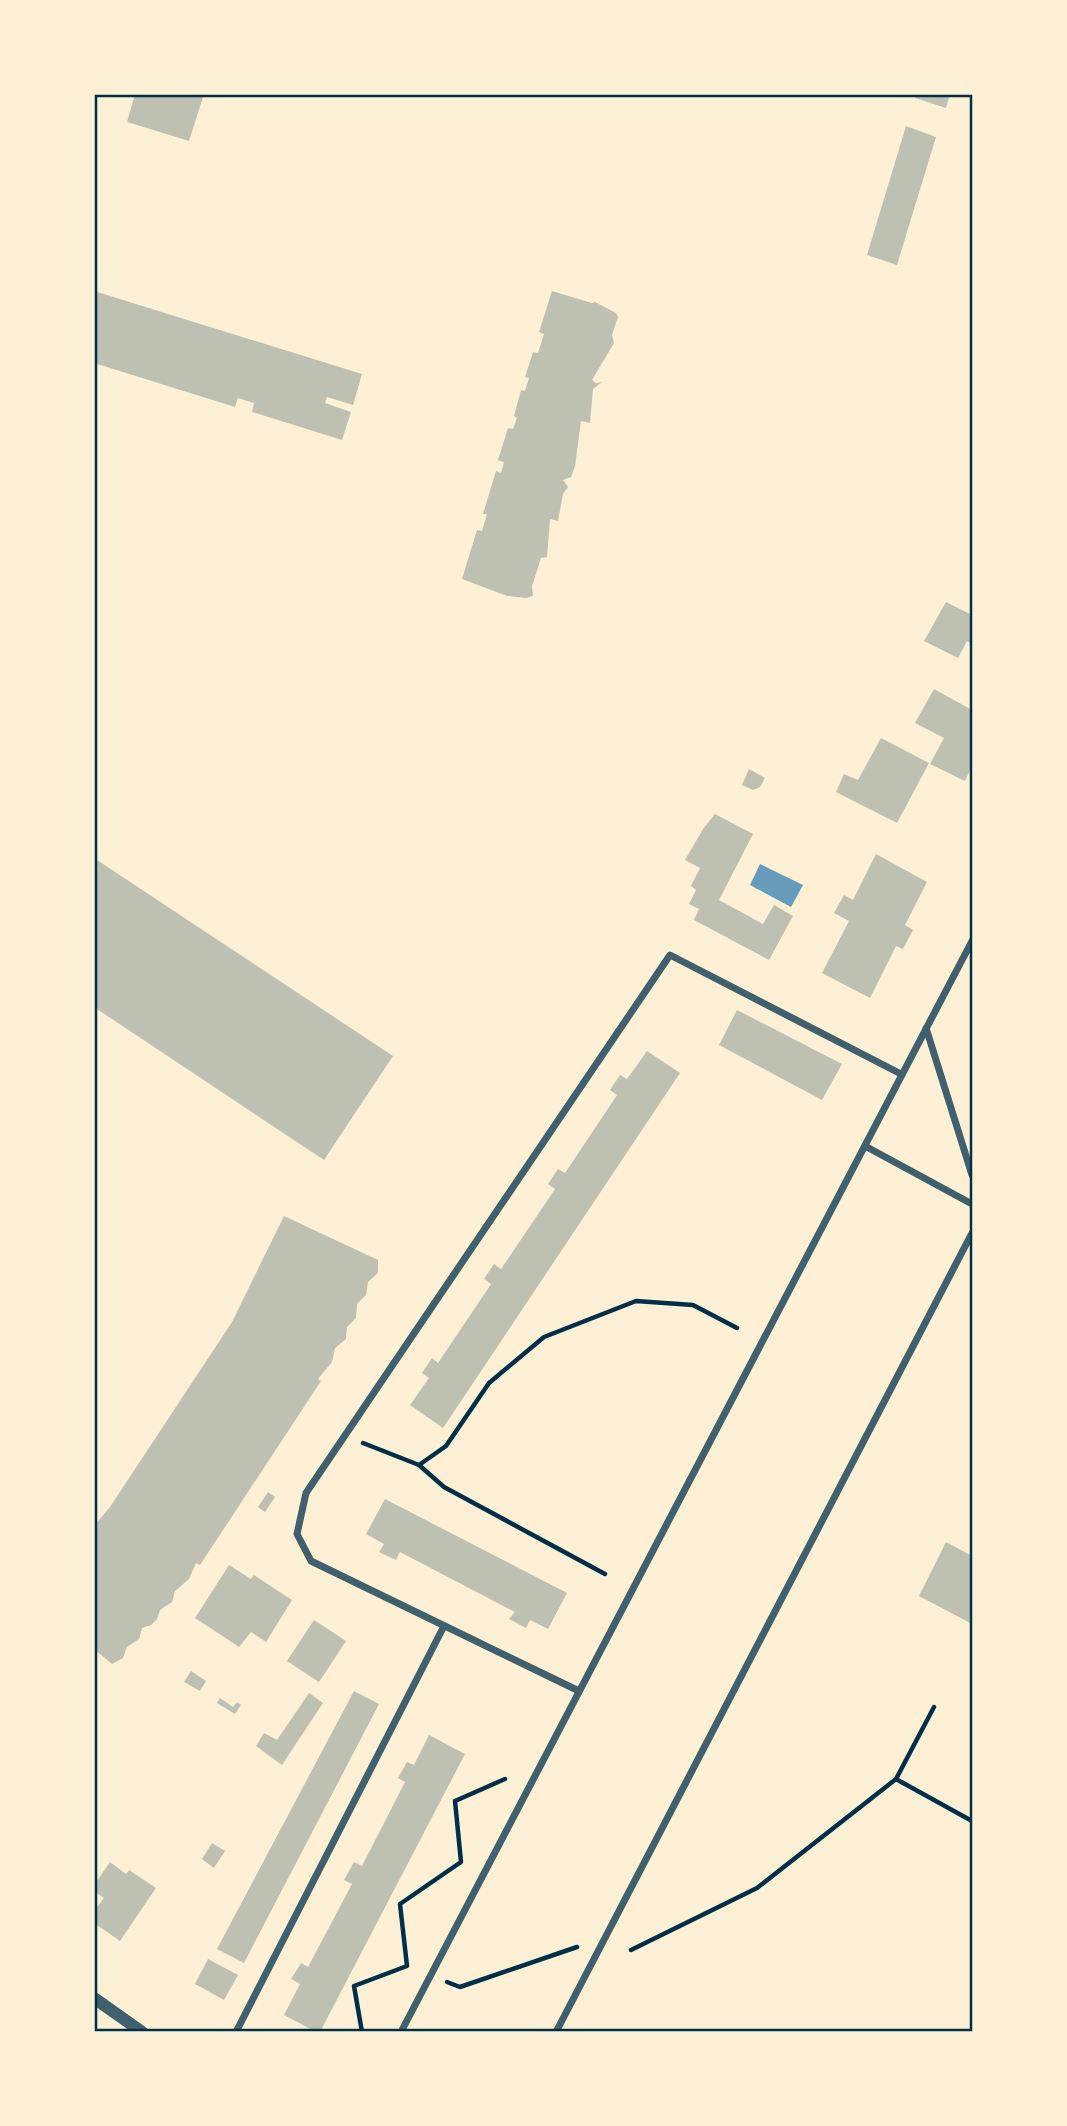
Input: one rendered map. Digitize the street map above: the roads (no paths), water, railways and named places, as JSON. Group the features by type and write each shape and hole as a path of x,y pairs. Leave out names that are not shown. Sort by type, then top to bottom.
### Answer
{"street":[{"path":"401,2032 972,941"},
{"path":"579,1691 311,1561 297,1534 306,1493 670,955 901,1074"},
{"path":"926,1028 972,1175"},
{"path":"865,1146 972,1204"},
{"path":"556,2032 972,1233"},
{"path":"236,2032 444,1626"},
{"path":"94,1997 142,2032"}],"water":[{"path":"760,864 803,885 791,907 750,885"}]}
